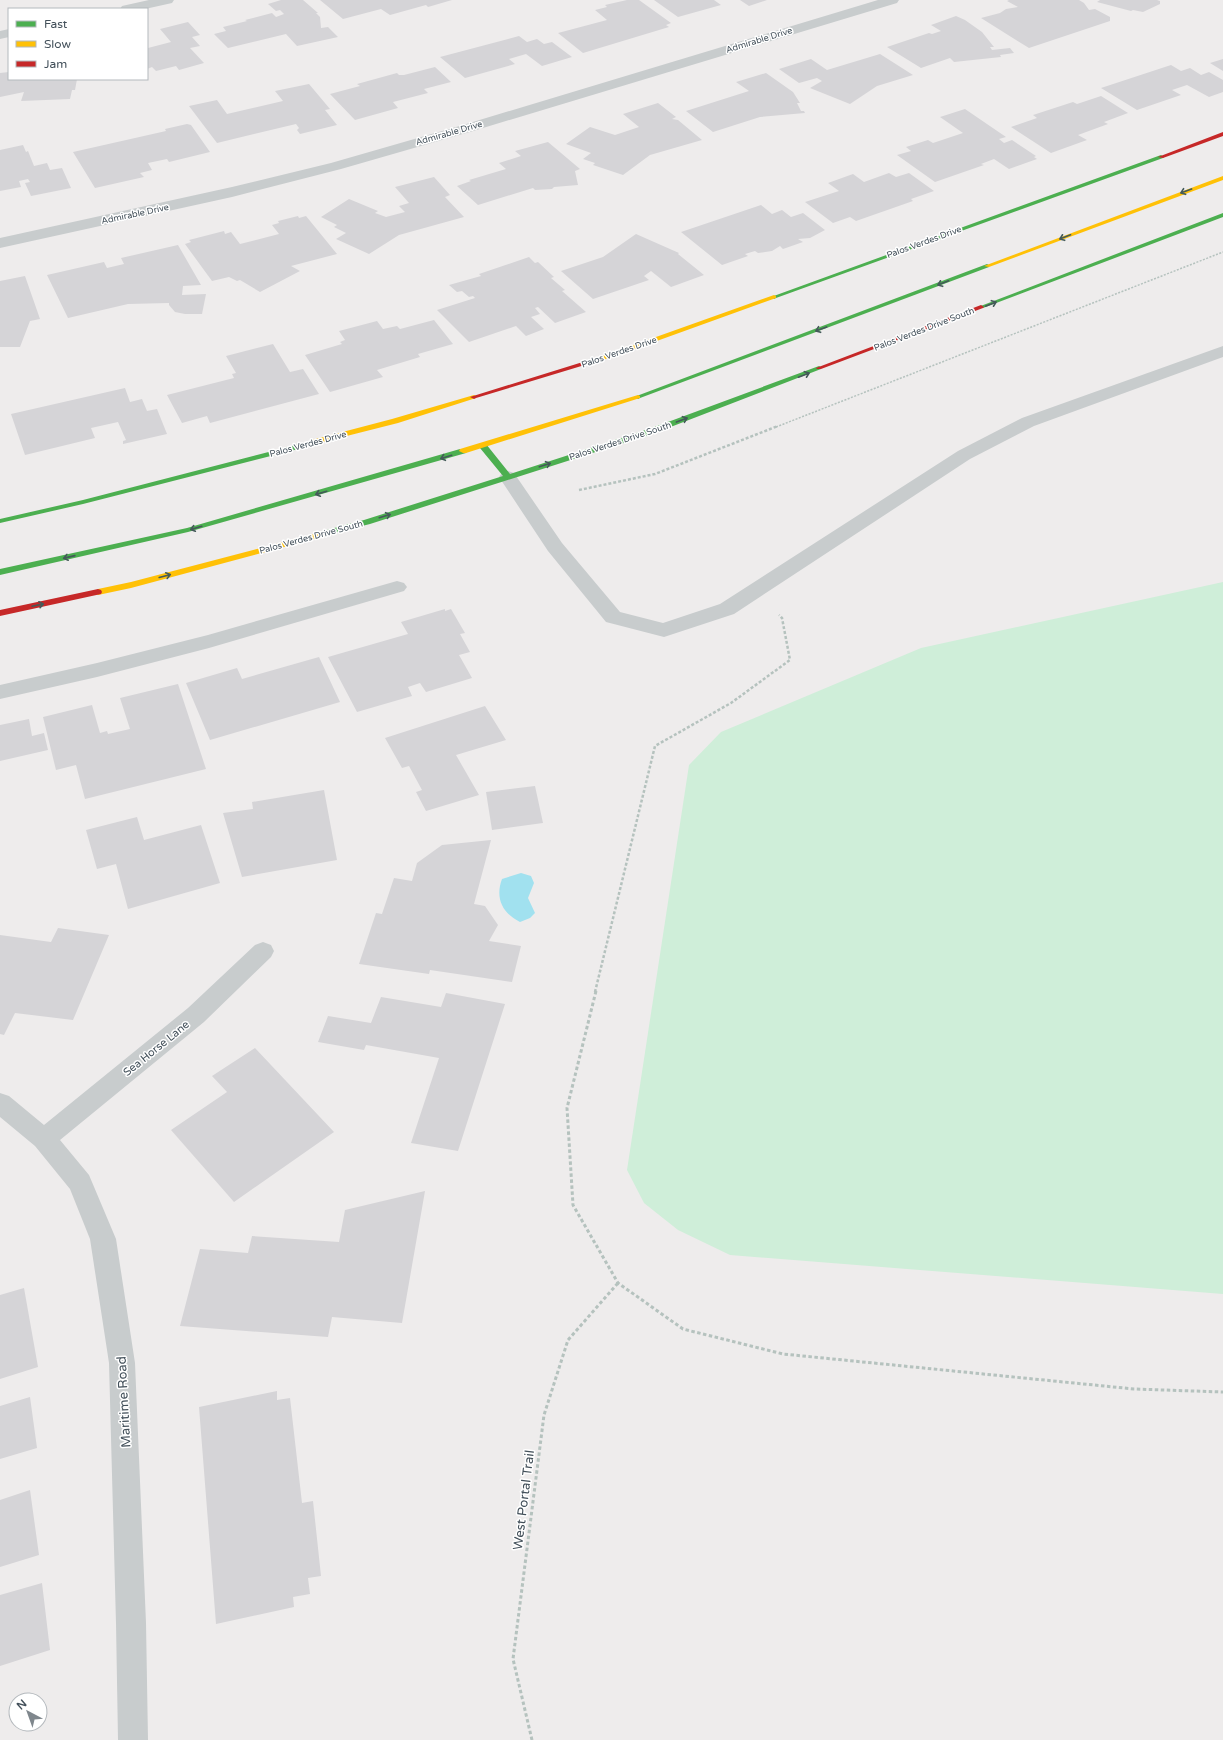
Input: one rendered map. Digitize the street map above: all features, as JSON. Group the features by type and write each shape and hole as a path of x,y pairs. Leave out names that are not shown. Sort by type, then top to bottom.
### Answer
{"main road":[{"name":"Palos Verdes Drive","path":"0,521 83,502 395,421 616,354 1223,134"},
{"path":"0,572 188,530 483,446 631,400 1223,178"},
{"name":"Palos Verdes Drive South","path":"0,613 131,585 360,524 508,477 673,423 1223,215"},
{"path":"483,446 508,477"}],"street":[{"path":"131,8 167,0"},
{"name":"Admirable Drive","path":"0,243 232,192 336,166 468,128 892,0"},
{"path":"508,477 555,547 613,617 664,630 727,609 964,455 1028,422 1223,351"},
{"path":"0,692 97,670 209,641 398,587"},
{"name":"Sea Horse Lane","path":"44,1139 196,1015 263,951"},
{"name":"Maritime Road","path":"0,1103 44,1139 80,1183 103,1239 122,1363 131,1623 133,1740"}],"path":[{"path":"754,591 782,618 790,660 732,704 655,746 566,1108 574,1205 618,1283 683,1329 784,1354 1134,1389 1223,1392"},
{"name":"West Portal Trail","path":"532,1740 513,1659 544,1415 568,1340 618,1283"}],"green space":[{"path":"1223,582 1223,1294 730,1255 678,1230 644,1203 627,1170 689,765 721,732 921,648"}],"water":[{"path":"521,873 531,876 534,883 528,898 535,913 530,918 520,922 505,909 500,899 499,892 502,879"}],"building":[{"path":"281,0 303,0 318,13 316,13 320,17 321,28 328,27 338,37 297,46 286,34 228,48 214,34 226,31 223,27 247,21 245,20 272,13 276,17 284,14 280,10 276,11 268,4"},
{"path":"320,0 452,0 428,7 426,5 390,15 381,9 343,19"},
{"path":"627,0 639,0 671,23 666,25 669,27 583,53 558,33 607,20 595,10 607,7 605,5"},
{"path":"654,0 714,0 721,5 678,17"},
{"path":"740,0 767,0 749,6"},
{"path":"1079,0 1084,3 1089,10 1095,9 1110,17 1110,21 1029,48 981,18 1000,13 1006,9 1018,7 1007,1"},
{"path":"1100,0 1157,0 1160,1 1160,4 1143,12 1131,11 1097,2"},
{"path":"956,16 965,20 982,32 994,47 990,47 992,50 1010,48 1014,53 1000,55 1001,57 954,62 950,58 921,68 887,47 929,33 932,34 941,31 931,25"},
{"path":"188,22 200,35 192,37 200,46 190,48 204,63 179,70 176,66 156,71 152,67 148,69 148,48 171,42 160,29"},
{"path":"519,36 527,42 537,39 544,44 552,42 572,57 542,66 526,54 509,59 515,64 465,78 440,57"},
{"path":"880,54 913,75 877,86 850,104 810,88 822,81 817,78 799,83 779,69 811,59 827,70"},
{"path":"1223,59 1223,71 1210,63"},
{"path":"1171,65 1181,71 1190,68 1201,75 1209,72 1223,80 1223,92 1209,97 1187,85 1172,90 1181,95 1137,110 1101,88"},
{"path":"435,67 451,82 424,89 428,93 393,102 398,108 355,120 330,94 360,86 357,84 397,73 399,75 404,75"},
{"path":"8,72 8,80 77,80 75,90 72,90 70,99 21,101 24,92 0,97 0,73"},
{"path":"766,73 793,92 800,103 797,103 801,111 804,111 805,113 760,117 713,132 686,111 749,91 736,82"},
{"path":"309,84 330,109 325,110 337,125 300,134 297,130 299,128 296,124 217,143 189,106 217,100 227,114 283,101 275,91"},
{"path":"1101,96 1128,113 1104,122 1108,124 1078,135 1087,140 1051,153 1011,127 1037,118 1033,115 1073,102 1077,104"},
{"path":"658,103 676,117 672,119 678,120 702,140 650,155 623,175 593,165 595,163 583,159 591,153 566,144 590,127 615,135 639,127 623,114"},
{"path":"965,109 1006,137 999,139 1004,143 1012,140 1036,156 1034,157 1037,159 1009,169 994,159 981,164 984,165 935,182 897,155 911,151 906,147 928,140 933,143 963,133 940,117"},
{"path":"187,124 191,125 210,152 169,162 167,159 148,163 152,170 140,173 144,177 95,188 73,152 166,131 165,129"},
{"path":"548,142 580,169 575,171 578,185 554,187 552,189 535,190 533,188 478,205 457,186 471,181 469,180 506,169 499,163 521,156 515,151"},
{"path":"23,145 26,152 28,151 34,166 47,163 50,170 62,168 71,188 31,196 25,183 30,182 28,179 19,181 21,187 0,191 0,150"},
{"path":"889,173 896,177 909,173 934,191 911,199 913,201 856,221 850,217 833,223 805,202 839,191 828,183 853,174 864,182"},
{"path":"434,177 450,195 445,197 464,217 399,235 369,254 336,239 346,233 334,227 337,225 321,217 349,199 378,211 375,213 386,217 405,212 399,206 409,203 395,187"},
{"path":"761,205 772,214 782,210 791,217 803,213 825,230 810,238 798,239 803,242 783,249 780,246 772,251 758,253 755,251 745,254 748,256 722,265 681,232"},
{"path":"298,216 299,218 306,216 337,254 291,266 300,271 260,292 240,280 237,281 229,277 212,281 185,244 191,242 189,240 224,231 225,234 231,232 240,244 279,234 272,225 279,223 278,221"},
{"path":"636,234 679,253 678,254 704,275 671,287 651,271 644,276 649,280 593,299 561,271 603,257"},
{"path":"178,245 201,285 183,286 182,295 206,294 202,314 185,314 175,312 169,303 128,304 68,318 47,275 104,262 107,268 124,264 121,258"},
{"path":"529,257 535,263 538,262 554,277 551,278 565,290 562,291 586,312 555,323 538,307 535,308 540,314 531,317 544,329 526,336 516,326 469,342 437,310 475,298 473,296 469,297 462,291 457,292 449,285 481,276 479,274"},
{"path":"25,276 40,319 30,321 20,347 0,347 0,281"},
{"path":"434,320 453,344 418,354 420,357 377,370 383,377 330,392 305,355 342,344 340,342 345,340 339,331 377,321 383,329 397,326 400,329"},
{"path":"273,344 290,372 303,369 319,394 210,423 207,416 182,423 167,395 234,378 232,374 236,373 226,356"},
{"path":"125,388 130,402 142,399 147,411 157,409 167,434 123,444 123,441 126,440 118,422 91,428 95,438 25,455 11,414"},
{"path":"445,609 445,611 451,609 465,633 460,634 470,652 459,655 472,678 426,692 420,683 408,687 412,696 357,712 328,657 408,634 401,622"},
{"path":"319,657 340,702 210,740 186,683 237,668 242,679"},
{"path":"178,684 206,769 85,799 76,765 56,770 43,717 92,705 100,733 107,731 108,734 130,729 120,698"},
{"path":"485,706 506,740 456,755 479,795 426,811 416,792 422,790 409,766 402,768 385,738"},
{"path":"29,719 32,736 44,733 48,750 0,761 0,725"},
{"path":"535,786 543,823 492,830 486,792"},
{"path":"324,790 337,860 242,877 223,813 253,809 252,802"},
{"path":"137,817 144,840 201,825 220,883 128,909 116,864 97,869 86,830"},
{"path":"491,840 474,904 485,906 498,925 489,941 521,946 512,982 430,970 429,974 359,964 376,913 382,914 394,878 412,881 417,863 442,845"},
{"path":"58,928 109,935 73,1020 15,1013 4,1035 0,1034 0,935 51,942"},
{"path":"446,993 505,1004 458,1151 411,1143 439,1058 366,1045 364,1050 318,1042 328,1016 371,1023 381,997 441,1007"},
{"path":"255,1048 334,1132 234,1202 171,1130 227,1092 212,1076"},
{"path":"425,1191 402,1323 332,1317 328,1337 180,1326 200,1249 248,1253 252,1236 339,1242 345,1210"},
{"path":"24,1288 38,1367 0,1379 0,1295"},
{"path":"277,1391 277,1400 290,1398 302,1503 313,1501 321,1576 308,1578 310,1594 293,1597 294,1607 216,1624 199,1407"},
{"path":"30,1397 37,1448 0,1459 0,1406"},
{"path":"30,1490 39,1555 0,1567 0,1500"},
{"path":"42,1583 50,1650 0,1666 0,1595"}],"traffic: fast":[{"path":"774,297 1161,157"},
{"path":"981,307 1223,215"},
{"path":"638,397 987,266"},
{"path":"330,532 367,522 652,431 819,368"},
{"path":"0,521 83,502 315,442"},
{"path":"483,446 508,477"},
{"path":"0,572 188,530 463,451"}],"traffic: slow":[{"path":"987,266 1223,178"},
{"path":"586,363 616,354 774,297"},
{"path":"315,442 395,421 474,397"},
{"path":"463,451 638,397"},
{"path":"98,592 131,585 330,532"}],"traffic: jam":[{"path":"1161,157 1223,134"},
{"path":"819,368 981,307"},
{"path":"474,397 586,363"},
{"path":"0,613 98,592"}]}
